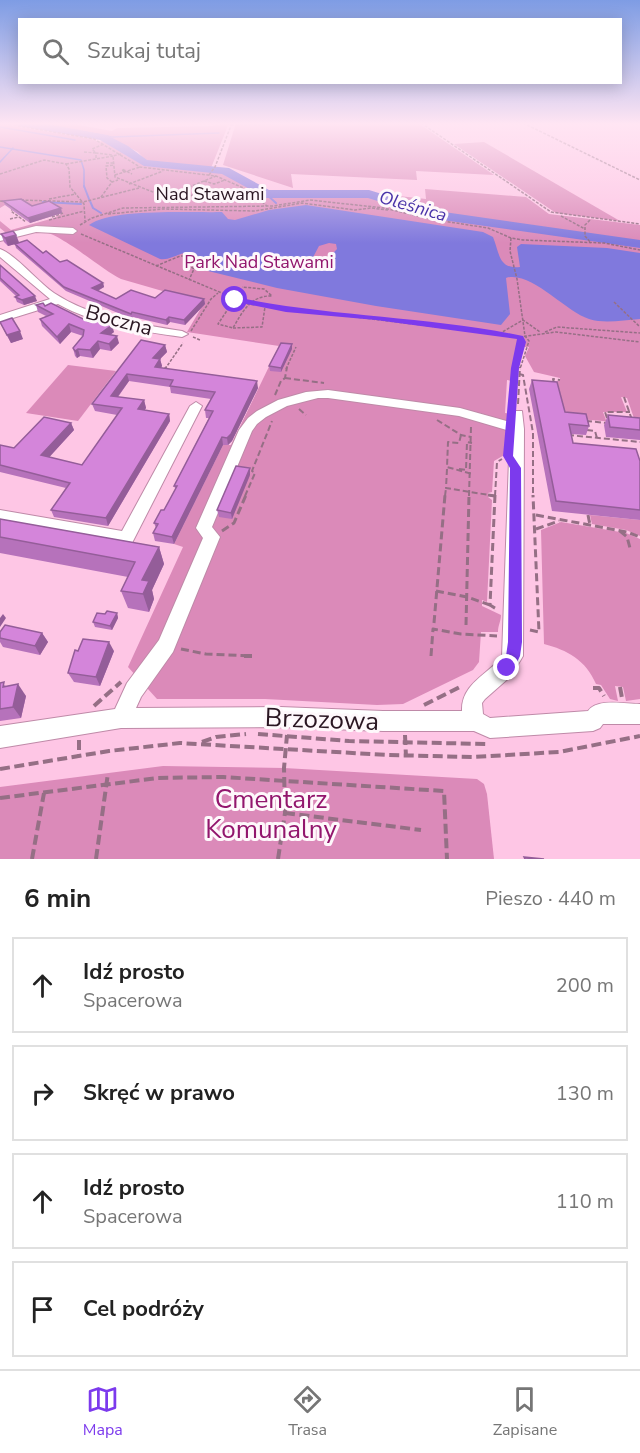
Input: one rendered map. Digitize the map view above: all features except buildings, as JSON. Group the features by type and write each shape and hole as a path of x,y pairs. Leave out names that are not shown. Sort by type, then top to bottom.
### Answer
{"street":[{"path":"0,238 36,229 73,231"},
{"name":"Boczna","path":"0,252 58,300 106,320 185,335"},
{"name":"Boczna","path":"0,319 58,300"},
{"path":"121,718 134,690 166,646 212,537 204,528 249,425 276,406 301,397 328,394 523,423 512,462 509,626 513,656 507,668 474,697 472,705 474,721"},
{"path":"0,516 126,538 196,406"},
{"name":"Brzozowa","path":"0,737 121,718 288,727 474,721 490,728 593,722 598,714 632,709"}],"path":[{"path":"0,174 34,163"},
{"path":"61,163 69,163"},
{"path":"107,163 113,164"},
{"path":"134,163 140,167"},
{"path":"210,173 216,163"},
{"path":"480,163 551,212 585,229"},
{"path":"605,163 640,180"},
{"path":"45,222 84,211 83,202 70,187 69,169 66,164"},
{"path":"113,164 118,180"},
{"path":"111,182 107,178 106,166 113,164"},
{"path":"107,174 119,174 130,168 140,167 165,171 210,173 248,190 267,206"},
{"path":"128,171 132,174"},
{"path":"129,184 165,171"},
{"path":"170,195 216,176"},
{"path":"101,197 111,182 118,180 139,188 170,195 258,198"},
{"path":"204,181 214,184 225,180"},
{"path":"20,200 83,202 139,188"},
{"path":"45,200 76,194"},
{"name":"Nad Stawami","path":"84,211 85,222 123,208 267,206 310,200 370,206 488,228 511,238 591,243 640,250"},
{"path":"0,201 13,201"},
{"path":"102,215 163,209 255,211 302,203 355,210 371,208 401,213"},
{"path":"17,207 11,211 30,225 20,228"},
{"path":"52,217 63,213"},
{"path":"10,219 24,215"},
{"path":"560,215 640,224"},
{"path":"591,219 585,225 585,235 591,243"},
{"path":"73,231 248,304 520,337 557,327 640,333"},
{"path":"509,626 539,632 536,515 532,468 534,457 523,423 519,374 529,341 525,336 517,279 509,245 511,238"},
{"path":"156,266 180,256 190,256 193,260 190,266 194,269 189,280"},
{"path":"233,328 248,304 264,295 272,296 264,289 242,287"},
{"path":"164,370 185,335 218,293"},
{"path":"235,300 218,324 233,328 262,327 265,307"},
{"path":"614,302 640,327"},
{"path":"523,320 543,332 640,342"},
{"path":"499,334 523,320"},
{"path":"520,337 522,342 515,368 512,420 523,423 537,432"},
{"path":"285,378 284,373 296,347"},
{"path":"519,374 523,375 523,423"},
{"path":"204,528 225,531 234,523 276,406 275,392 280,381 285,378 332,385"},
{"path":"556,389 553,379 560,380"},
{"path":"624,397 634,425 628,421"},
{"path":"414,405 460,435 472,437"},
{"path":"608,419 605,412 630,412"},
{"path":"465,625 472,474 472,416"},
{"path":"575,420 611,423"},
{"path":"584,430 595,431 597,438"},
{"path":"434,622 448,442 459,443 460,435"},
{"path":"566,435 640,442"},
{"path":"443,470 466,470 467,442 472,443"},
{"path":"490,605 496,462 512,462"},
{"path":"456,469 472,474"},
{"path":"446,488 495,496"},
{"path":"588,514 590,525"},
{"path":"536,515 619,530 640,537"},
{"path":"536,529 561,520"},
{"path":"619,530 627,537 630,548"},
{"path":"436,591 467,597 490,605 504,612 509,626"},
{"path":"431,656 433,629 460,634 503,636 509,626"},
{"path":"166,646 206,654 252,656"},
{"path":"620,687 632,709"},
{"path":"278,859 285,813 288,727"},
{"path":"0,769 109,750 202,742 216,737 251,734 288,727 406,743 493,744"},
{"path":"202,742 215,745 406,757 496,757 562,752 640,736"},
{"path":"96,859 108,773"},
{"path":"0,798 158,778 286,779 444,791 447,859"},
{"path":"32,859 44,793"},
{"path":"285,813 421,830"}],"green space":[{"name":"Park Nad Stawami","path":"0,163 141,163 148,166 223,171 264,195 371,193 426,199 425,189 526,197 549,214 640,225 640,424 636,424 627,398 621,397 627,412 603,412 606,420 628,423 566,418 557,381 560,381 560,378 534,372 525,356 529,347 519,347 512,381 507,380 505,413 511,414 511,419 502,423 502,428 507,431 506,454 494,461 492,492 488,493 488,497 492,500 487,602 482,600 482,606 501,617 498,632 481,632 479,662 473,670 403,704 377,705 265,699 157,699 128,667 183,547 174,544 223,445 231,445 279,346 187,332 204,303 121,279 57,237 47,233 36,231 11,237 0,228 0,221 11,230 54,218 63,213 55,209 12,211 24,203 5,205 0,208"},
{"path":"152,163 213,163 211,168"},
{"path":"224,163 477,163 494,175 416,171 417,180 291,174 293,188 223,165"},
{"path":"482,163 520,163 620,221 556,213"},
{"path":"68,365 116,371 78,421 26,413"},
{"path":"590,515 640,520 640,536 626,530 592,524"},
{"path":"561,522 626,533 640,539 640,699 626,701 623,687 615,686 618,701 610,699 601,685 596,684 587,668 575,657 544,644 541,530"},
{"name":"Cmentarz Komunalny","path":"163,766 284,768 477,779 484,784 487,794 494,859 0,859 0,787"}],"shaded area":[{"path":"306,205 483,232 493,237 501,259 507,266 513,267 520,267 517,247 521,244 607,248 640,253 640,319 608,321 589,319 536,285 515,277 506,278 510,314 501,325 376,306 277,288 204,270 196,266 195,263 199,258 195,253 190,252 160,259 89,225 115,216 133,214 222,212 228,219 235,220 269,210","holes":["329,243 336,244 337,249 322,265 310,263 319,246"]}],"waterway":[{"path":"82,163 84,186"},
{"name":"Oleśnica","path":"145,163 225,171 266,194 369,194 435,215 640,244"},
{"path":"84,186 89,199"},
{"path":"266,194 276,203"},
{"path":"90,201 93,208 101,213"},
{"path":"43,202 81,204"}],"route":[{"path":"235,300 286,310 376,318 520,337 522,342 515,368 512,420 509,427 508,456 515,468 515,642 513,656 507,668"}]}
